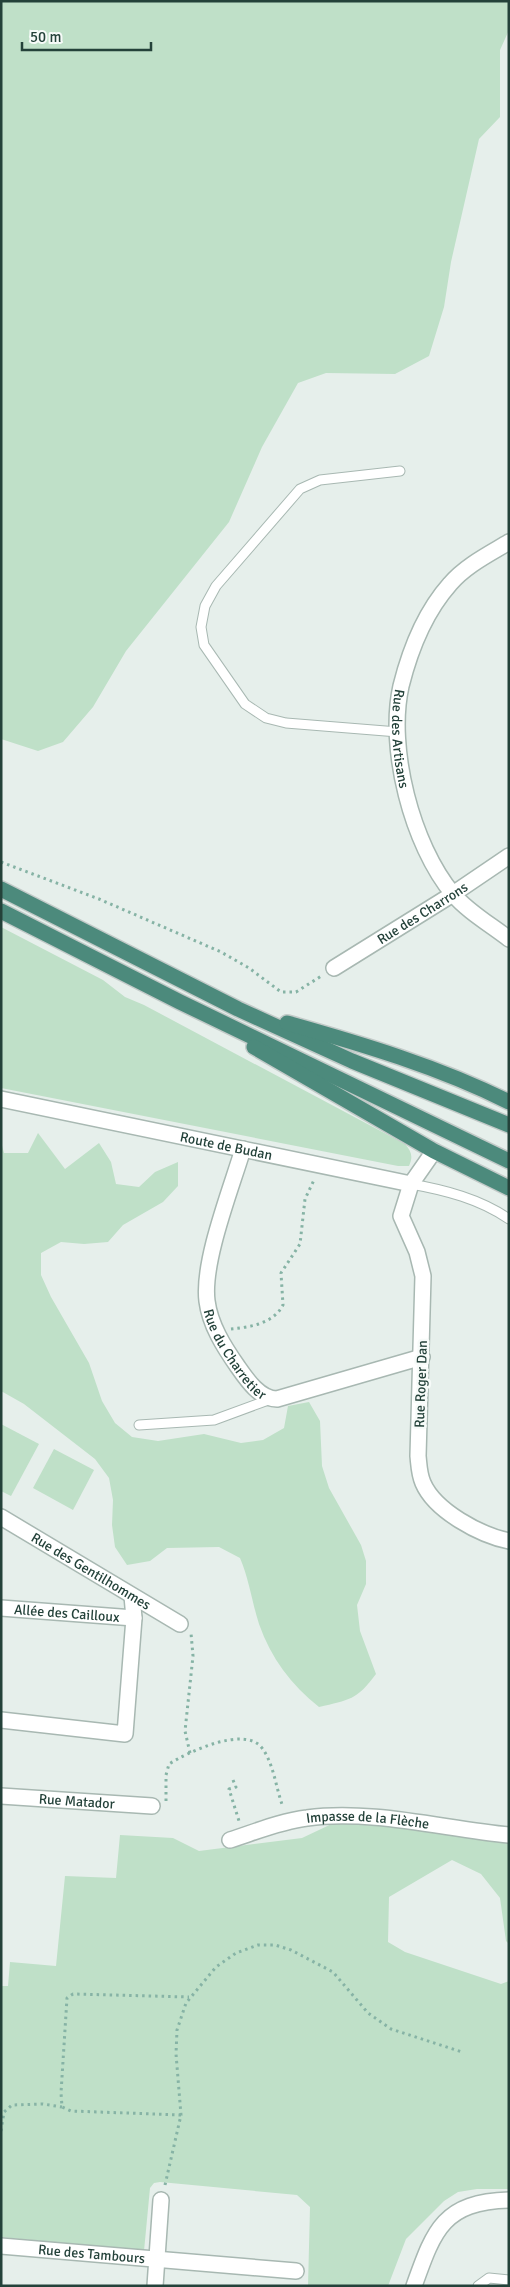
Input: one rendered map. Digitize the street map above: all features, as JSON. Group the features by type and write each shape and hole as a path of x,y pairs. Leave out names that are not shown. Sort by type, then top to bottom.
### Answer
{"highway":[{"path":"1,889 238,1008 352,1061 509,1125"},
{"path":"1,911 230,1026 509,1161"},
{"path":"238,1008 341,1038 440,1073 509,1102"},
{"path":"230,1026 257,1050 434,1151 509,1188"}],"street":[{"name":"Rue des Artisans","path":"509,542 479,560 451,582 432,608 418,638 401,686 398,732 407,799 426,852 453,894 509,940"},
{"name":"Rue des Charrons","path":"334,968 453,894 509,856"},
{"name":"Route de Budan","path":"1,1099 412,1184"},
{"name":"Rue du Charretier","path":"243,1149 206,1277 207,1303 216,1330 244,1377 251,1385 271,1399 288,1397 422,1357"},
{"path":"412,1184 434,1151"},
{"name":"Rue Roger Dan","path":"412,1184 401,1216 418,1252 423,1276 418,1456 423,1484 438,1504 486,1535 509,1541"},
{"name":"Rue des Gentilhommes","path":"1,1518 180,1624"},
{"path":"1,1720 125,1734 134,1618 132,1596"},
{"name":"Allée des Cailloux","path":"1,1608 134,1618"},
{"name":"Rue Matador","path":"1,1796 152,1806"},
{"name":"Impasse de la Flèche","path":"237,1838 289,1821 344,1816 509,1835"},
{"path":"161,2200 156,2259 296,2271"},
{"path":"414,2286 429,2244 448,2218 478,2202 509,2200"},
{"name":"Rue des Tambours","path":"1,2246 156,2259 155,2286"}],"lane":[{"path":"398,732 286,723 266,718 245,704 204,645 201,627 205,606 216,586 300,489 320,480 400,471"},
{"path":"412,1184 450,1192 484,1205 509,1219"},
{"path":"139,1425 214,1420 271,1399"},
{"path":"478,2286 489,2278 509,2280"}],"path":[{"path":"1,862 99,899 221,952 249,968 281,992 296,992 334,968"},
{"path":"216,1330 244,1328 263,1323 281,1309 283,1305 281,1273 300,1244 306,1199 322,1166"},
{"path":"180,1624 188,1628 192,1635 193,1656 186,1732 190,1753"},
{"path":"152,1806 159,1807 166,1802 166,1775 169,1764 190,1753 223,1741 238,1739 258,1744 265,1753 289,1821"},
{"path":"233,1780 236,1787 229,1789 237,1838"},
{"path":"161,2200 181,2115 176,2054 177,2030 186,2003 216,1967 236,1953 258,1945 275,1945 313,1959 333,1972 368,2013 391,2029 462,2052"},
{"path":"62,2106 61,2093 68,1998 73,1994 190,1998"},
{"path":"1,2131 4,2112 12,2105 43,2104 62,2106 71,2111 181,2115"}],"green space":[{"path":"1,1 509,1 509,30 500,50 500,117 479,139 451,262 444,307 429,356 395,374 326,373 298,383 262,447 229,522 126,651 93,707 63,742 38,751 1,739"},
{"path":"1,927 103,980 125,997 144,1005 405,1144 411,1155 409,1166 398,1166 1,1088"},
{"path":"38,1133 65,1169 99,1143 111,1162 116,1184 139,1187 155,1172 178,1162 178,1186 163,1202 123,1225 108,1242 84,1244 61,1242 41,1253 41,1275 51,1297 89,1363 102,1401 115,1423 132,1437 158,1441 204,1434 241,1443 263,1440 284,1428 288,1406 309,1402 320,1421 322,1466 329,1488 361,1545 366,1561 366,1584 357,1605 360,1631 376,1674 352,1698 319,1707 300,1690 283,1670 259,1624 240,1558 219,1547 167,1548 150,1561 127,1565 115,1547 112,1525 113,1500 109,1478 95,1459 24,1404 1,1391 1,1142 4,1153 28,1153"},
{"path":"1,1424 39,1444 11,1496 1,1491"},
{"path":"54,1449 94,1470 73,1510 33,1488"},
{"path":"338,1821 509,1839 509,1944 506,1941 500,1898 481,1874 452,1860 389,1897 388,1942 405,1952 501,1984 509,1981 509,2189 477,2189 458,2192 444,2201 406,2239 388,2286 308,2286 310,2207 297,2195 154,2183 150,2188 144,2251 1,2237 1,1986 8,1986 10,1962 56,1966 65,1876 116,1878 120,1835 173,1838 199,1851 302,1838"}]}
